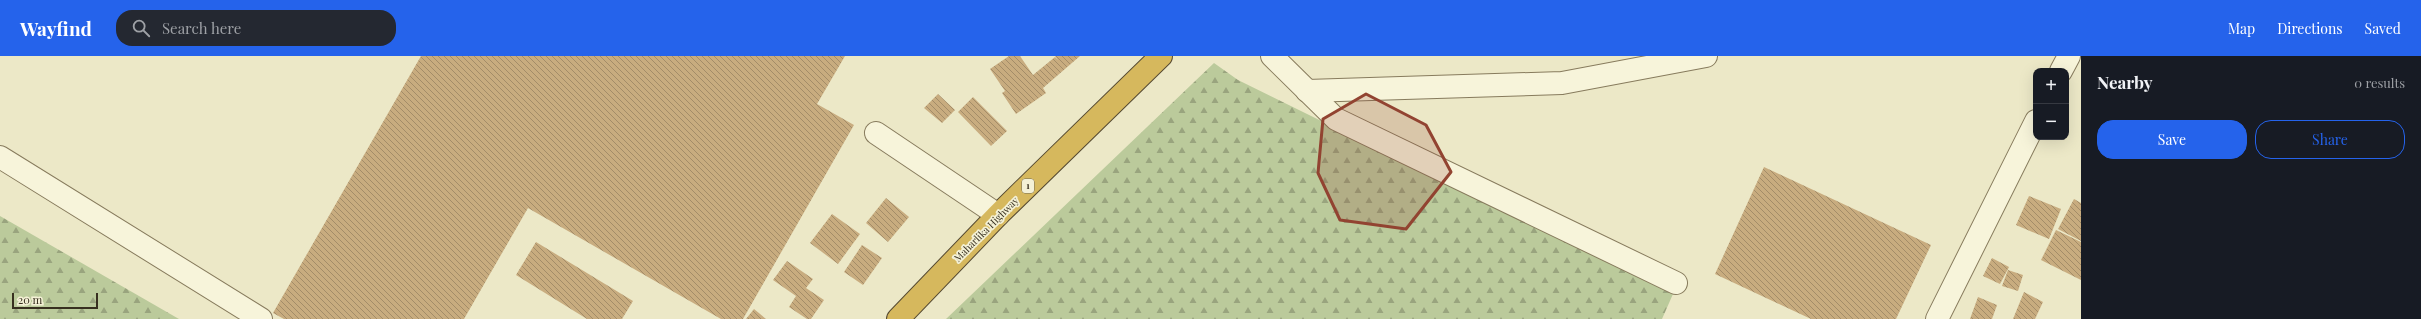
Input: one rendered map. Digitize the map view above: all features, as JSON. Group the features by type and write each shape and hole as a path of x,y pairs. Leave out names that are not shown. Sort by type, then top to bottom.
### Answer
{"highway":[{"name":"Maharlika Highway","path":"898,319 998,215 1161,56"}],"street":[{"path":"1272,56 1336,119 1676,283"},
{"path":"1307,92 1562,83 1706,56"},
{"path":"2063,68 2069,56"},
{"path":"1937,319 2033,127"},
{"path":"876,133 998,215"},
{"path":"0,157 261,319"}],"highlighted area":[{"path":"1366,94 1426,125 1451,172 1406,229 1340,220 1318,173 1323,119"}],"green space":[{"path":"1214,63 1238,80 1673,294 1662,319 946,319"},
{"path":"0,216 179,319 0,319"}],"building":[{"path":"421,56 845,56 817,104 854,125 743,319 721,319 528,208 464,319 284,319 273,313"},
{"path":"1009,56 1020,56 1033,75 1055,57 1058,60 1055,56 1080,56 1043,88 1046,93 1016,114 1002,93 1005,91 990,69"},
{"path":"938,94 955,110 942,123 924,108"},
{"path":"973,97 1007,131 991,146 958,112"},
{"path":"1764,167 1931,245 1896,319 1811,319 1715,274"},
{"path":"2029,196 2061,209 2049,239 2016,225"},
{"path":"886,198 909,217 888,242 866,223"},
{"path":"2074,199 2081,203 2081,241 2058,229"},
{"path":"832,214 860,234 838,264 810,243"},
{"path":"2056,230 2081,242 2081,280 2041,260"},
{"path":"536,242 633,301 622,319 587,319 516,275"},
{"path":"862,245 882,258 863,285 844,272"},
{"path":"1992,258 2009,267 2000,284 1983,276"},
{"path":"787,261 813,279 806,288 824,300 811,319 807,319 789,307 796,296 773,280"},
{"path":"2008,270 2023,275 2018,291 2002,286"},
{"path":"2024,292 2043,302 2035,319 2013,319"},
{"path":"1978,297 1997,305 1992,319 1970,319"},
{"path":"754,309 766,319 746,319"}]}
